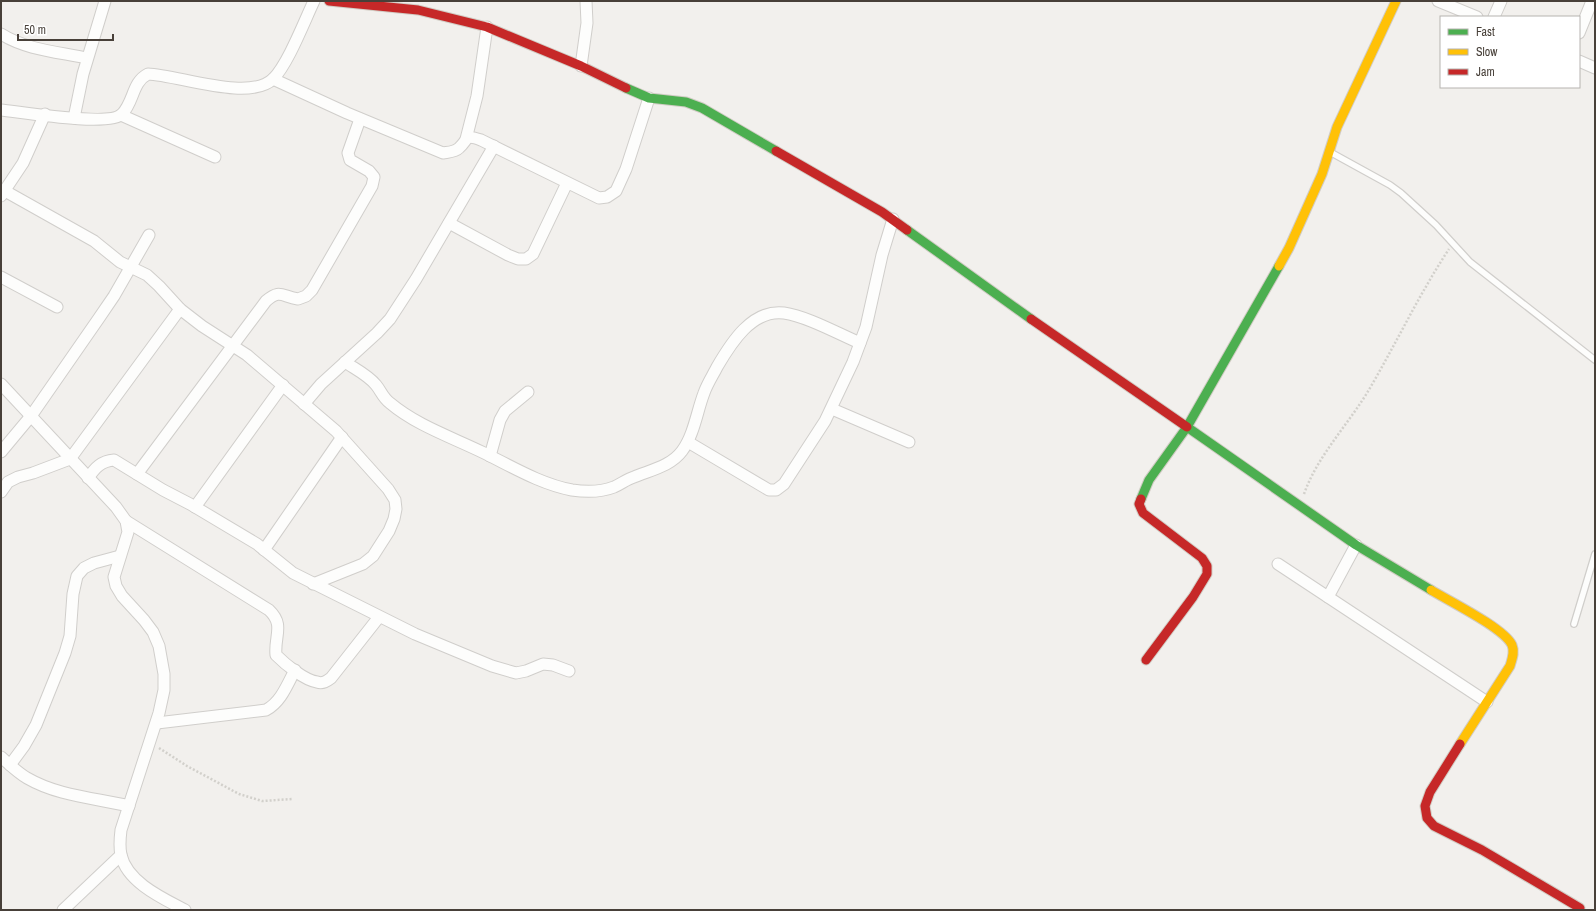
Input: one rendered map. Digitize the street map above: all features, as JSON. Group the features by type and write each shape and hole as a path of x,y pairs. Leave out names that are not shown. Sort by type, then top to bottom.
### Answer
{"street":[{"path":"74,118 87,58 106,1"},
{"path":"1,110 74,118 111,119 121,116 128,106 137,83 142,77 148,74 236,88 253,88 264,85 273,79 285,62 314,1"},
{"path":"330,1 372,3 418,10 487,27 581,66 638,94 649,98 686,102 702,108 893,220 1061,340 1356,545 1493,627 1505,636 1513,645 1514,656 1510,666 1430,792 1424,811 1427,821 1438,829 1482,850 1580,908"},
{"path":"581,66 587,23 586,1"},
{"path":"1146,660 1193,597 1207,574 1207,566 1202,558 1143,513 1138,504 1149,480 1187,427 1289,248 1314,194 1337,127 1396,1"},
{"path":"1438,1 1475,16"},
{"path":"1494,16 1501,1"},
{"path":"1580,31 1592,1"},
{"path":"273,79 360,119 443,153 453,152 460,148 466,139 477,96 487,27"},
{"path":"1,34 14,41 32,47 87,58"},
{"path":"1580,61 1595,68"},
{"path":"466,139 472,137 494,146 600,198 608,197 616,191 626,169 649,98"},
{"path":"45,114 30,149 3,194 94,241 120,262 146,275 159,286 180,309 247,355 342,437 388,489 395,500 395,514 389,531 373,556 363,564 313,584"},
{"path":"121,116 216,157"},
{"path":"137,474 266,301 274,294 280,293 298,299 309,293 372,186 374,177 369,171 350,160 348,154 360,119"},
{"path":"304,404 321,384 377,333 390,319 409,291 494,146"},
{"path":"449,223 508,255 518,259 526,259 533,254 567,183"},
{"path":"688,442 761,487 769,490 776,490 784,484 815,438 832,408 860,343 866,327 882,255 893,220"},
{"path":"1,452 31,416 110,302 149,235"},
{"path":"1,277 58,307"},
{"path":"1,492 8,482 18,477 34,473 70,459 180,309"},
{"path":"344,362 368,378 385,398 401,411 434,430 551,484 572,490 599,490 613,487 627,479 668,463 676,458 688,442 704,392 731,344 750,324 760,318 772,314 783,313 795,315 860,343"},
{"path":"1,384 116,507 126,521 269,610 278,622 278,633 275,647 276,655 295,670 317,683 325,683 339,669 380,616"},
{"path":"195,507 283,385"},
{"path":"490,456 500,420 511,406 528,392"},
{"path":"832,408 909,442"},
{"path":"264,550 342,437"},
{"path":"88,478 102,463 114,460 163,490 195,507 264,550 293,573 415,634 504,670 516,673 526,672 544,664 554,665 569,670"},
{"path":"126,521 128,532 114,577 116,586 122,596 144,620 159,646 164,674 164,685 157,723 121,830 119,844 124,864 130,873 141,884 185,910"},
{"path":"1328,597 1356,545"},
{"path":"10,766 36,725 65,652 70,636 73,594 77,576 84,568 94,563 120,556"},
{"path":"1278,564 1487,702"},
{"path":"157,723 266,710 274,706 279,700 295,670"},
{"path":"1,757 10,766 27,778 58,792 129,806"},
{"path":"63,910 121,855"}],"lane":[{"path":"1329,152 1390,185 1401,193 1425,214 1470,262 1595,360"},
{"path":"1574,624 1595,554"}],"path":[{"path":"1300,506 1308,482 1366,394 1428,282 1452,244"},
{"path":"151,742 186,766 239,794 262,801 293,799"}],"traffic: fast":[{"path":"626,88 649,98 686,102 702,108 776,151"},
{"path":"907,230 1031,319"},
{"path":"1141,499 1149,480 1187,427 1279,266"},
{"path":"1187,427 1356,545 1431,590"}],"traffic: slow":[{"path":"1279,266 1289,248 1322,174 1337,127 1396,1"},
{"path":"1431,590 1488,623 1507,638 1513,648 1513,656 1510,666 1460,744"}],"traffic: jam":[{"path":"329,1 418,10 487,27 581,66 626,88"},
{"path":"776,151 882,212 907,230"},
{"path":"1031,319 1187,427"},
{"path":"1141,499 1139,504 1143,513 1202,558 1207,566 1207,574 1193,597 1146,660"},
{"path":"1460,744 1430,792 1425,806 1427,818 1434,826 1482,850 1580,908"}]}
